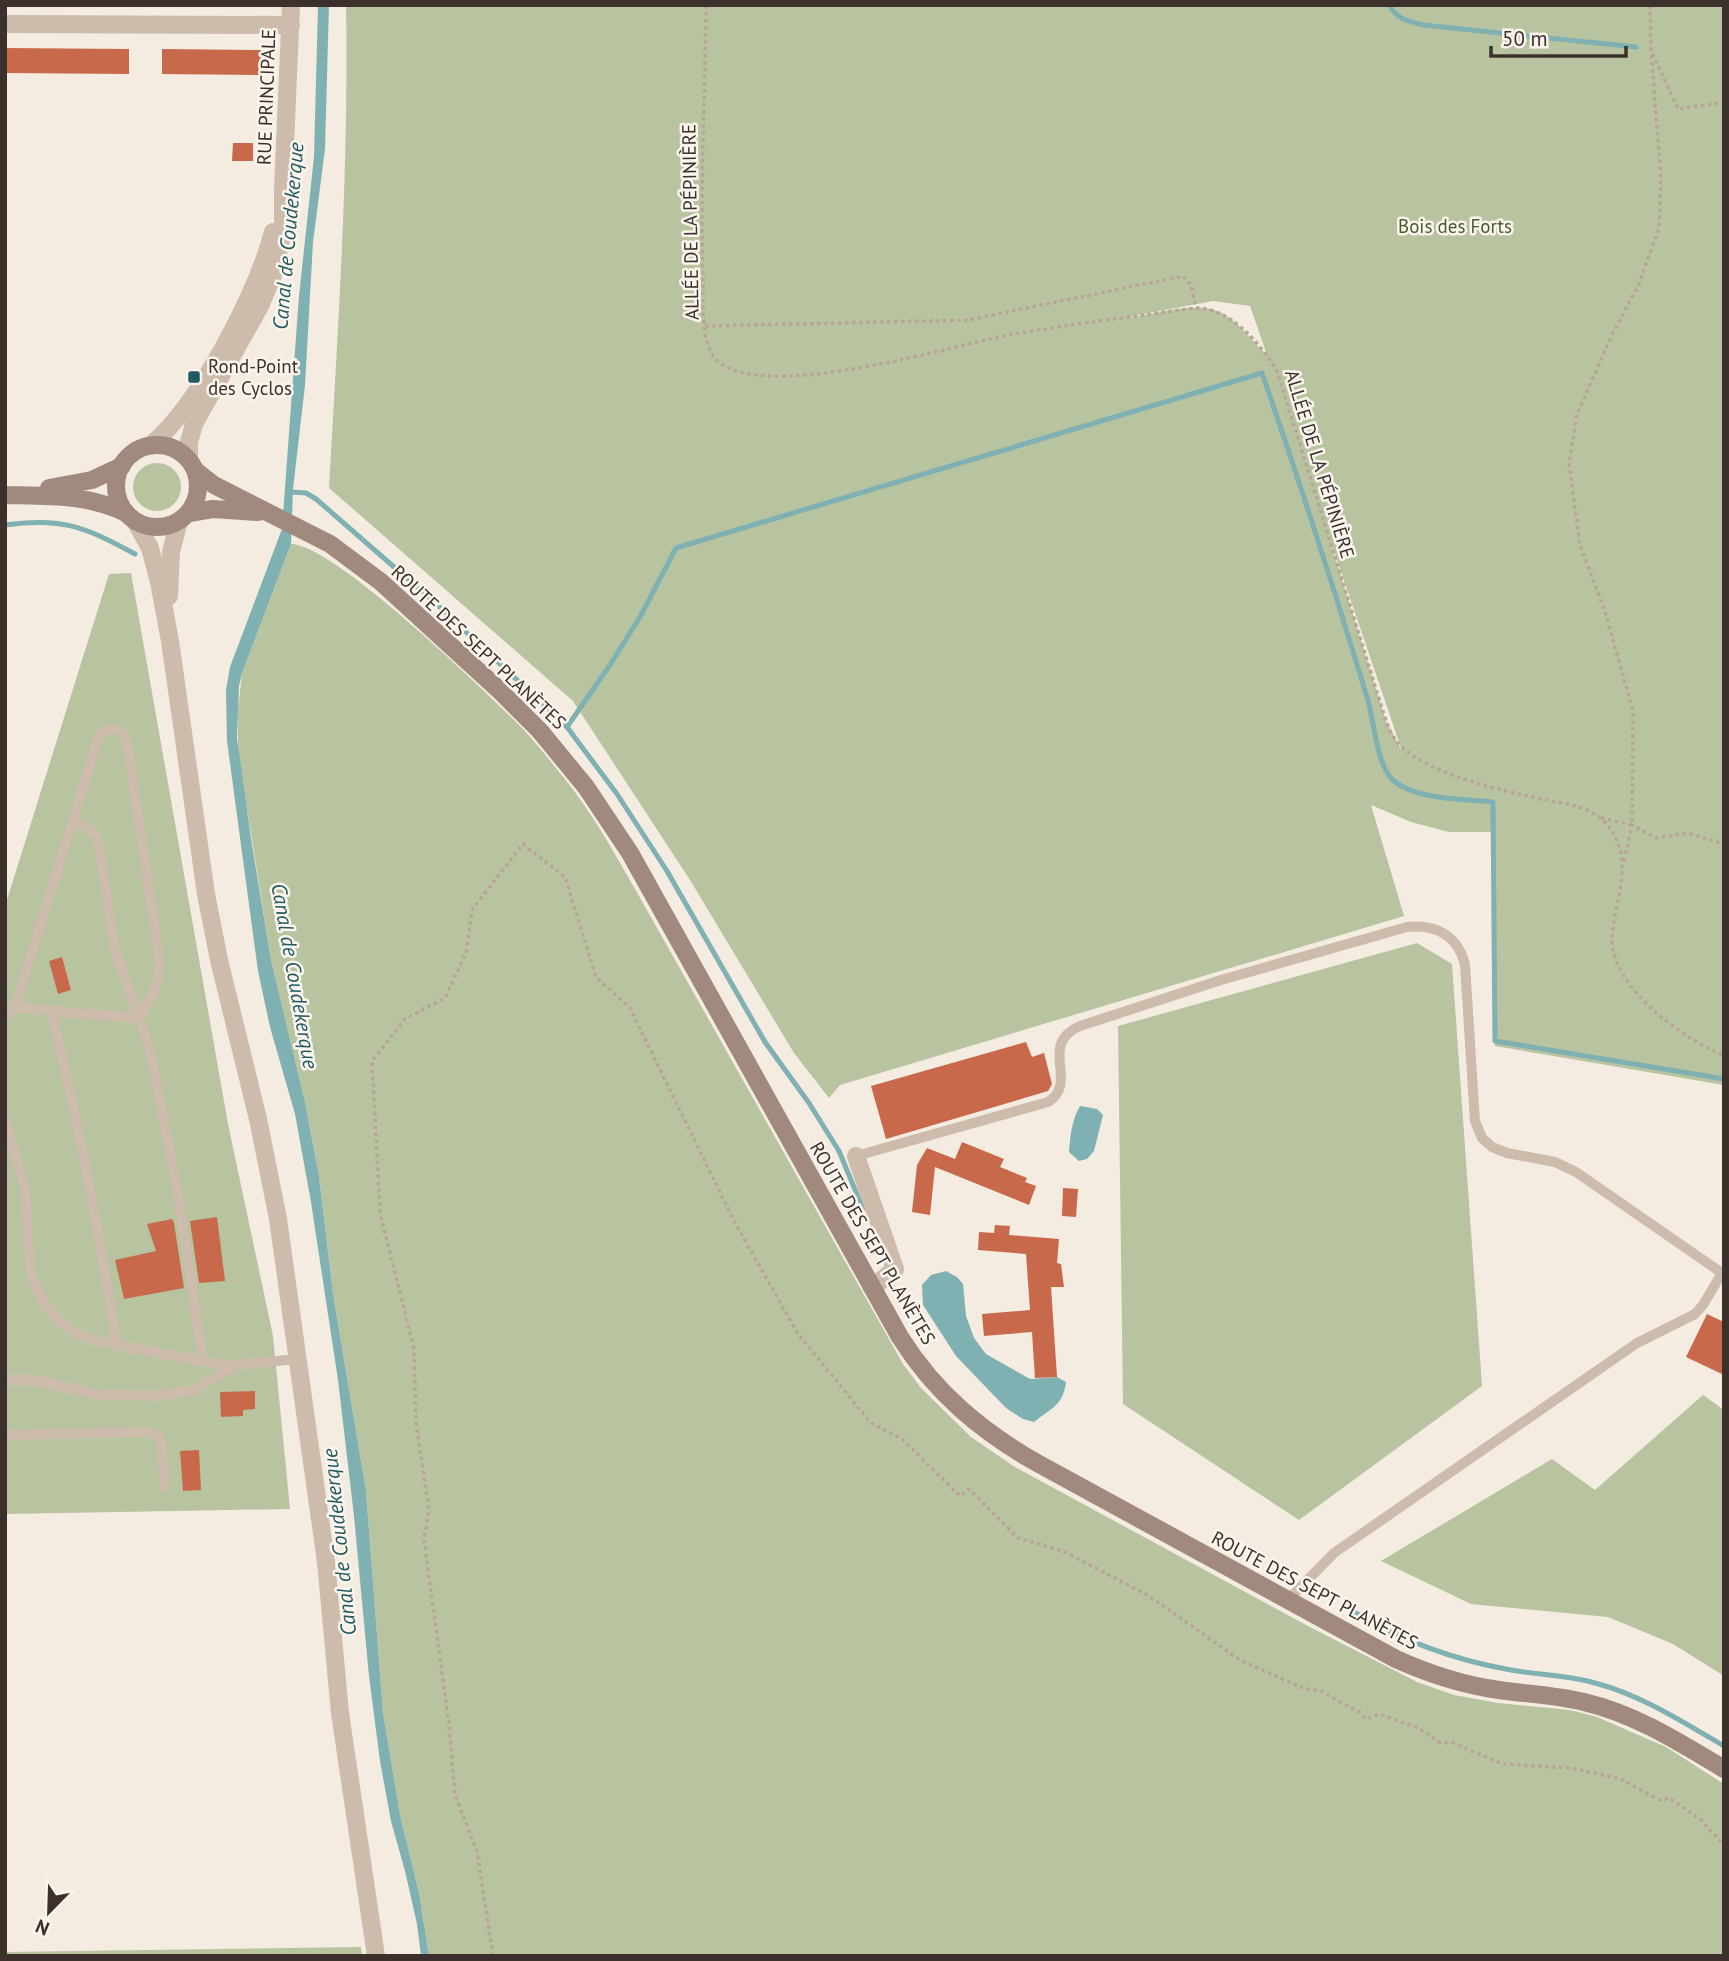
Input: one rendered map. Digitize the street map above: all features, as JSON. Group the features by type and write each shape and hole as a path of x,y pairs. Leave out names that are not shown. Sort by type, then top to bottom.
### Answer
{"main road":[{"path":"5,495 89,499 145,526 157,527 184,517 198,491 192,466 170,447 150,446 134,452 122,466 117,477 116,491 131,517"},
{"path":"5,495 82,483 122,466"},
{"name":"ROUTE DES SEPT PLANÈTES","path":"192,466 209,482 309,531 359,564 479,671 540,731 586,787 635,862 872,1288 918,1364 939,1389 980,1427 1039,1464 1287,1601 1413,1667 1470,1685 1565,1698 1608,1708 1662,1733 1724,1769"},
{"name":"ROUTE DES SEPT PLANÈTES","path":"184,517 213,509 272,515"}],"street":[{"name":"RUE PRINCIPALE","path":"192,466 189,442 194,424 270,286 283,232 291,5"},
{"path":"5,24 290,25"},
{"name":"RUE PRINCIPALE","path":"150,446 171,426 198,389 244,309 268,249 283,191"},
{"path":"131,517 146,539 153,558 170,641 202,872 215,944 278,1219 326,1562 340,1713 376,1956"},
{"path":"170,641 169,575 174,537 184,517"},
{"path":"856,1156 895,1269 872,1288"}],"lane":[{"path":"5,1018 15,1007 98,739 107,729 121,731 128,747 160,964 155,990 139,1018"},
{"path":"73,820 90,830 98,839 115,950 153,1065 204,1361"},
{"path":"856,1156 1048,1102 1056,1097 1061,1088 1058,1054 1061,1042 1068,1032 1080,1026 1221,980 1407,927 1432,927 1451,939 1461,950 1465,965 1475,1121 1482,1138 1499,1150 1555,1162 1576,1172 1722,1273 1703,1305 1690,1318 1637,1343 1334,1553 1287,1601"},
{"path":"15,1007 139,1018"},
{"path":"51,1011 72,1094 93,1196 117,1345"},
{"path":"5,1121 24,1187 30,1266 37,1290 48,1308 71,1330 91,1340 204,1361 237,1365 298,1359"},
{"path":"5,1380 33,1380 101,1395 157,1396 194,1390 237,1365"},
{"path":"5,1435 148,1432 158,1436 161,1441 165,1488"}],"path":[{"name":"ALLÉE DE LA PÉPINIÈRE","path":"706,5 701,164 705,326 709,348 722,365 745,375 767,376 859,368 1011,334 1196,307 1211,308 1230,318 1265,353 1277,370 1386,721 1398,744 1421,760 1473,782 1585,809 1600,818 1632,825 1656,838 1687,833 1724,844"},
{"path":"1650,5 1661,179 1659,228 1639,284 1611,337 1577,414 1569,464 1580,545 1605,612 1633,711 1632,825 1622,869 1612,942 1620,967 1645,1001 1689,1037 1724,1055"},
{"path":"1651,50 1678,109 1724,102"},
{"path":"705,326 968,320 1183,275 1191,285 1196,307"},
{"path":"1600,818 1609,827 1618,844 1622,869"},
{"path":"494,1956 477,1851 455,1795 449,1724 424,1540 429,1510 416,1423 414,1349 380,1213 372,1061 405,1019 445,998 466,953 472,910 523,844 565,877 596,977 630,1008 734,1221 798,1334 871,1423 902,1439 960,1496 969,1489 1018,1538 1065,1552 1149,1596 1240,1660 1305,1689 1321,1691 1359,1712 1366,1719 1379,1714 1418,1728 1439,1742 1453,1743 1503,1764 1572,1768 1621,1779 1659,1800 1669,1798 1701,1820 1724,1844"}],"green space":[{"name":"Bois des Forts","path":"346,5 1724,5 1724,1085 1495,1046 1493,832 1449,832 1411,822 1371,805 1404,916 840,1085 829,1098 794,1053 690,880 573,701 329,488 342,246","holes":["1213,301 1250,306 1267,355 1239,325 1217,311 1192,308 1127,317","1333,548 1402,751 1386,721"]},
{"path":"157,463 174,470 181,487 174,504 157,511 140,504 133,487 140,470"},
{"path":"291,544 312,551 340,568 410,623 523,729 575,792 622,866 903,1364 921,1388 971,1437 1015,1467 1417,1682 1454,1695 1498,1703 1570,1710 1597,1717 1666,1747 1724,1784 1724,1956 429,1956 419,1893 400,1815 383,1713 366,1491 333,1294 319,1176 305,1102 271,960 238,752 242,673"},
{"path":"131,573 228,1124 273,1336 290,1509 5,1514 5,906 109,574"},
{"path":"1417,943 1452,964 1482,1386 1299,1520 1123,1404 1118,1026"},
{"path":"1703,1395 1724,1410 1724,1676 1673,1644 1608,1617 1471,1604 1381,1561 1552,1459 1595,1490"},
{"path":"361,1947 362,1956 5,1956 5,1952"}],"water":[{"path":"318,5 329,5 325,149 313,242 305,385 293,489 291,544 242,673 237,738 271,960 305,1102 319,1176 333,1294 366,1491 383,1713 400,1815 419,1893 429,1956 421,1956 417,1924 391,1821 380,1761 338,1380 295,1114 270,1027 258,971 227,741 226,690 230,667 282,529 299,296 314,157"},
{"path":"1080,1106 1097,1109 1103,1115 1094,1151 1087,1159 1079,1161 1069,1152 1072,1128"},
{"path":"946,1271 963,1284 966,1316 974,1338 986,1354 1030,1379 1057,1377 1066,1382 1059,1402 1034,1422 1023,1419 1006,1408 956,1356 923,1305 922,1285 931,1275"}],"building":[{"path":"5,48 129,49 129,74 5,73"},
{"path":"162,49 261,50 260,75 162,74"},
{"path":"233,143 253,143 253,161 232,161"},
{"path":"62,957 71,990 58,994 49,961"},
{"path":"1026,1042 1032,1057 1044,1053 1052,1084 1048,1091 886,1139 871,1086"},
{"path":"962,1142 1004,1159 1000,1167 1027,1178 1025,1182 1036,1186 1029,1205 935,1167 930,1215 912,1212 917,1165 927,1148 955,1159"},
{"path":"1063,1188 1078,1189 1076,1217 1062,1216"},
{"path":"217,1217 225,1281 199,1283 190,1221"},
{"path":"172,1219 184,1288 124,1299 115,1260 156,1251 147,1224"},
{"path":"995,1225 1010,1226 1009,1235 1059,1239 1057,1263 1061,1264 1064,1287 1051,1287 1057,1377 1035,1378 1032,1332 984,1336 982,1314 1030,1310 1026,1254 978,1250 979,1232 994,1233"},
{"path":"1707,1314 1724,1322 1724,1375 1686,1357"},
{"path":"255,1391 255,1409 243,1410 243,1416 221,1417 220,1392"},
{"path":"199,1450 201,1490 183,1491 180,1451"}],"waterway":[{"path":"1389,5 1399,17 1423,25 1636,47"},
{"path":"567,727 640,617 676,548 1262,373 1342,615 1386,771 1391,778 1411,791 1439,797 1493,802 1495,1041 1724,1079"},
{"path":"290,492 306,493 316,499 432,600 567,727 617,794 667,871 765,1042 809,1103 839,1151 863,1209"},
{"path":"5,525 43,522 73,526 135,554"},
{"path":"1352,1611 1409,1640 1448,1655 1490,1666 1574,1678 1612,1688 1661,1710 1724,1746"}],"place":[{"name":"Rond-Point des Cyclos","path":"194,377"}],"water label":[{"name":"Canal de Coudekerque","path":"288,236"},
{"name":"Canal de Coudekerque","path":"295,976"},
{"name":"Canal de Coudekerque","path":"339,1542"}]}
